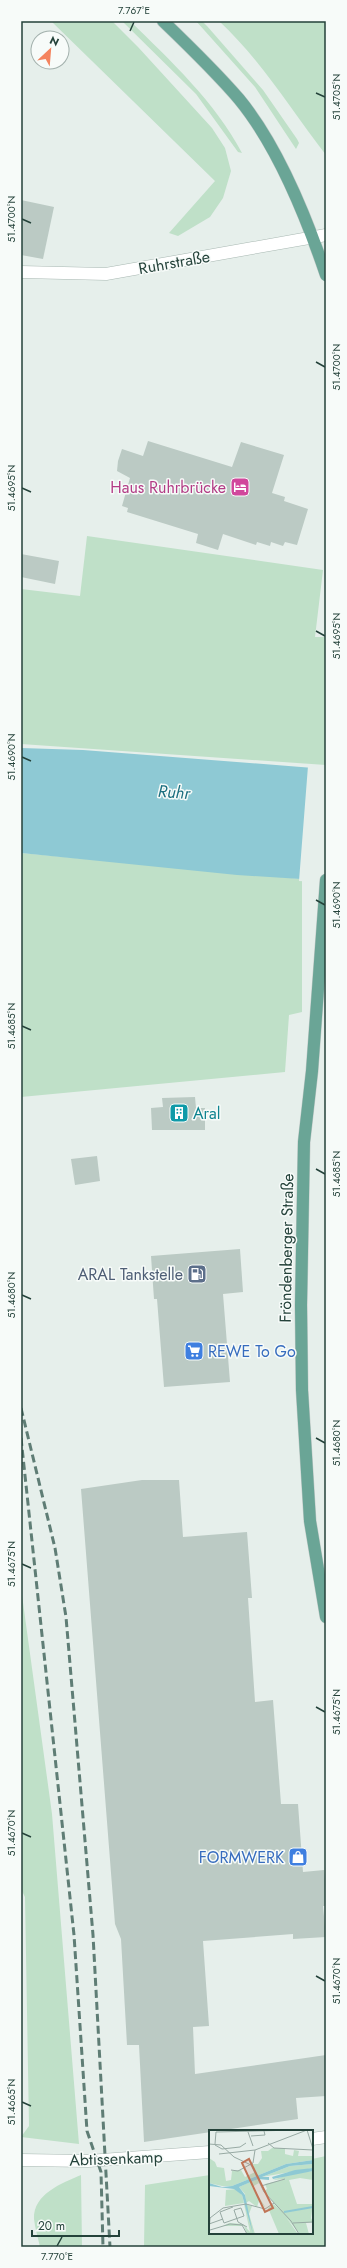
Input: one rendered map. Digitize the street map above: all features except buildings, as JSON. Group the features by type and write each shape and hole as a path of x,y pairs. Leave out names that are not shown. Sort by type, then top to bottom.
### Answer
{"main road":[{"path":"163,21 203,60 240,100 273,151 314,238 326,275"},
{"name":"Fröndenberger Straße","path":"326,880 312,1071 304,1142 301,1238 302,1390 310,1521 326,1617"}],"street":[{"name":"Ruhrstraße","path":"21,272 106,274 326,235"},
{"path":"313,2139 326,2137"},
{"name":"Abtissenkamp","path":"21,2160 88,2161 209,2152"}],"green space":[{"path":"51,21 112,21 138,47 212,128 225,148 231,171 223,198 210,217 178,236 169,233 215,181 70,40 70,30 60,30"},
{"path":"122,21 130,21 161,51 206,99 231,134 242,153 238,152 196,94"},
{"path":"196,21 202,21 207,26 263,90 297,139 299,143 296,149 255,87"},
{"path":"219,21 326,21 326,155 249,52"},
{"path":"87,536 323,570 315,637 326,637 326,765 21,744 21,589 80,596"},
{"path":"21,853 302,879 302,1012 289,1015 285,1072 21,1097"},
{"path":"21,1588 52,1814 79,2144 21,2137 29,2126 25,1897 21,1889"},
{"path":"326,2156 326,2247 144,2247 145,2185 209,2175 209,2234 313,2234 313,2159"},
{"path":"81,2175 82,2247 40,2247 34,2219 35,2210 38,2203 43,2196 50,2191"}],"water":[{"name":"Ruhr","path":"21,748 83,750 326,769 316,880 237,875 21,853"}],"pier":[{"path":"308,766 326,767 326,892 315,882 299,881"}],"railway":[{"path":"21,1408 55,1548 66,1617 93,1935 110,2247"},
{"path":"21,1438 74,1935 87,2131 101,2172 103,2247"}],"place":[{"name":"Haus Ruhrbrücke","path":"240,487"},
{"name":"Aral","path":"179,1113"},
{"name":"ARAL Tankstelle","path":"197,1274"},
{"name":"REWE To Go","path":"194,1351"},
{"name":"FORMWERK","path":"298,1857"}]}
